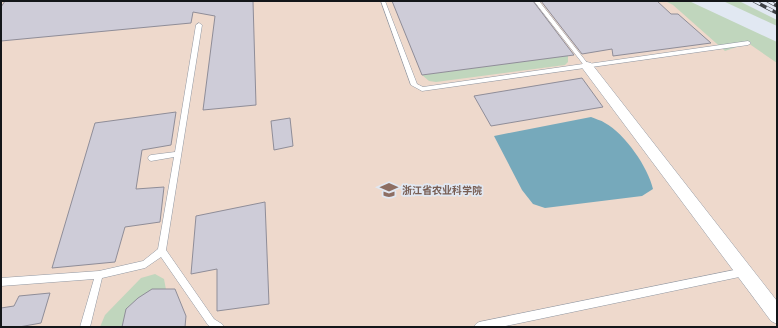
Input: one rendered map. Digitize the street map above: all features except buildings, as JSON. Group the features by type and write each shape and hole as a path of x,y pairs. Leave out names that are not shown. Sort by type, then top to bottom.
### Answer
{"street":[{"path":"587,66 777,315"}],"lane":[{"path":"384,1 414,85 422,89 748,43"},
{"path":"536,1 587,66"},
{"path":"1,282 99,275 145,264 162,251 199,24"},
{"path":"151,158 178,154"},
{"path":"162,251 211,322 219,327"},
{"path":"483,327 744,272"},
{"path":"86,327 99,275"}],"shaded area":[{"name":"浙江省农业科学院","path":"1,1 665,1 777,53 777,327 1,327"}],"green space":[{"path":"665,1 689,1 777,42 777,63 748,43 725,51 673,5"},
{"path":"723,1 739,1 777,20 777,26"},
{"path":"568,55 568,62 565,65 436,82 429,81 422,75"},
{"path":"155,274 164,279 173,327 100,327 105,315 141,278"}],"water":[{"path":"591,117 613,128 628,143 641,161 653,189 642,196 545,208 533,204 522,190 494,136"}],"railway":[{"path":"754,1 777,13"},
{"path":"768,1 777,6"}],"place":[{"name":"浙江省农业科学院","path":"389,190"}]}
